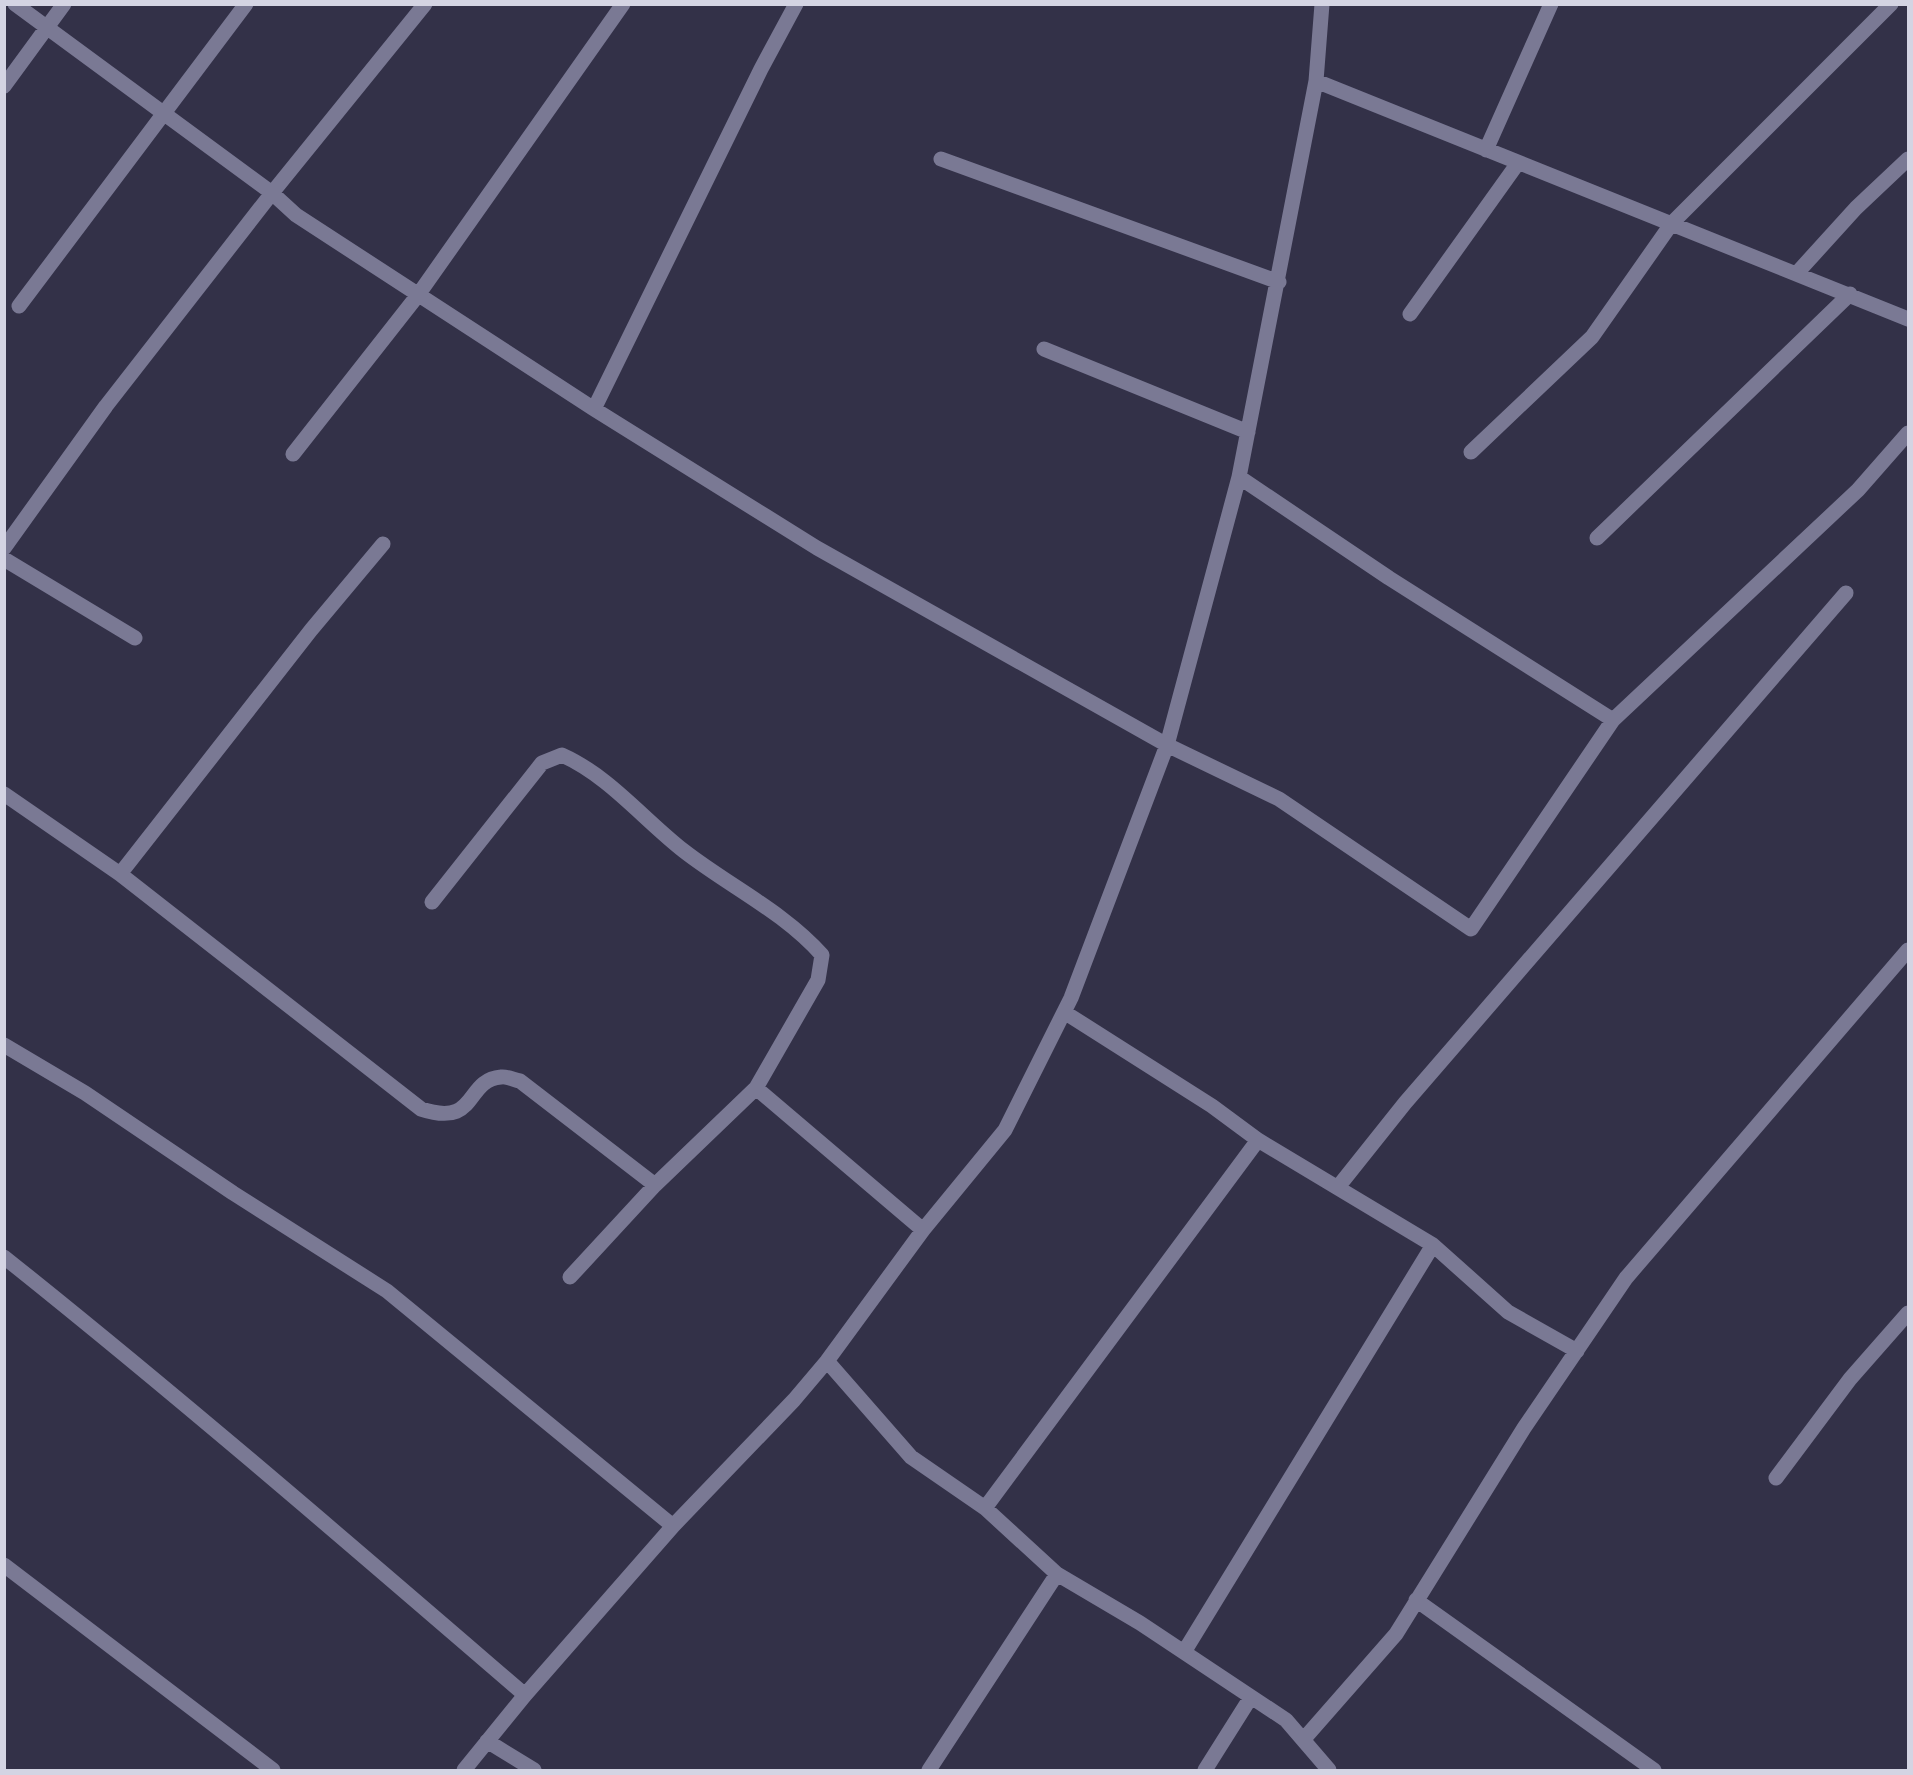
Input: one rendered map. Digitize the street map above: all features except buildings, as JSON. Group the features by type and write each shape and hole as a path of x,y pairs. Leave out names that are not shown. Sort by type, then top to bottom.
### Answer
{"street":[{"path":"15,4 164,116 272,193 296,215 594,409 817,548 1167,745 1279,799 1471,930 1614,720 1858,490 1908,432"},
{"path":"4,86 64,4"},
{"path":"20,306 246,4"},
{"path":"4,548 106,406 272,193 425,4"},
{"path":"294,454 418,295 623,4"},
{"path":"594,409 761,69 796,4"},
{"path":"464,1770 525,1695 673,1526 794,1400 827,1361 923,1230 1005,1130 1064,1012 1167,745 1239,477 1279,282 1316,81 1322,4"},
{"path":"1486,150 1551,4"},
{"path":"1471,452 1592,336 1672,223 1891,4"},
{"path":"1316,81 1908,319"},
{"path":"940,159 1279,282"},
{"path":"1797,273 1856,208 1908,159"},
{"path":"1410,314 1518,163"},
{"path":"1598,538 1850,294"},
{"path":"1044,349 1248,432"},
{"path":"1239,477 1389,578 1614,720"},
{"path":"120,874 311,630 383,544"},
{"path":"4,559 135,638"},
{"path":"1338,1187 1405,1103 1846,593"},
{"path":"432,902 542,764 562,755 584,765 684,851 804,934 822,955 818,980 756,1088 655,1185 570,1277"},
{"path":"4,794 120,874 421,1109 440,1115 459,1112 487,1082 502,1077 520,1082 655,1185"},
{"path":"1303,1740 1395,1634 1524,1428 1626,1278 1908,950"},
{"path":"1064,1012 1212,1106 1258,1140 1433,1245 1508,1312 1577,1351"},
{"path":"4,1045 85,1093 233,1193 387,1291 673,1526"},
{"path":"756,1088 923,1230"},
{"path":"985,1508 1258,1140"},
{"path":"1184,1652 1433,1245"},
{"path":"4,1257 137,1363 281,1484 525,1695"},
{"path":"1776,1478 1850,1379 1908,1312"},
{"path":"827,1361 911,1457 985,1508 1057,1574 1184,1652 1286,1720 1329,1770"},
{"path":"4,1565 273,1770"},
{"path":"929,1770 1057,1574"},
{"path":"1416,1600 1654,1770"},
{"path":"1206,1770 1251,1697"},
{"path":"487,1741 534,1770"}]}
